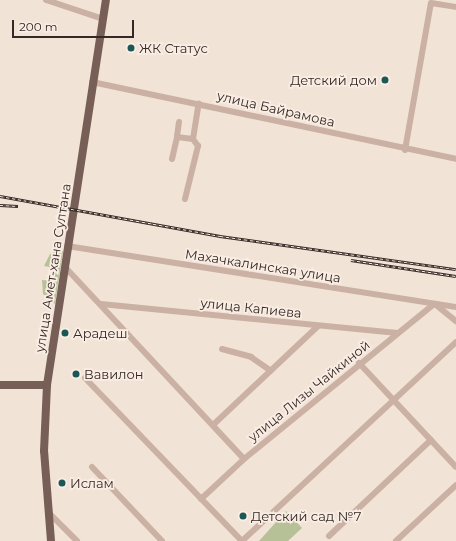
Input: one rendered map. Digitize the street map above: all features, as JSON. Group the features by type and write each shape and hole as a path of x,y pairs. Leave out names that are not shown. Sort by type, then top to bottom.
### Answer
{"main road":[{"name":"улица Амет-хана Султана","path":"51,541 47,510 44,451 47,385 92,82 106,0"},
{"path":"0,385 47,385"}],"street":[{"path":"46,0 77,13 103,18"},
{"path":"405,150 431,3 456,7"},
{"name":"улица Байрамова","path":"92,82 199,103 405,150 456,159"},
{"path":"185,199 198,146 193,139 199,103"},
{"path":"172,158 179,122"},
{"path":"177,137 193,139"},
{"name":"Махачкалинская улица","path":"67,246 456,307"},
{"path":"65,267 102,304 244,459"},
{"name":"улица Капиева","path":"102,304 398,333"},
{"path":"434,304 456,321"},
{"name":"улица Лизы Чайкиной","path":"201,499 244,459 434,304"},
{"path":"213,425 318,326"},
{"path":"85,378 242,541 456,342"},
{"path":"222,349 251,357 271,371"},
{"path":"359,364 394,399 456,467"},
{"path":"329,536 431,440"},
{"path":"92,467 162,541"},
{"path":"396,541 456,485"},
{"path":"47,510 77,541"}],"green space":[{"path":"58,250 63,251 55,304 43,294 42,280 53,281 55,268 44,266 50,254"},
{"path":"286,511 302,528 288,541 259,541"}],"railway":[{"path":"0,196 220,236 456,269"},
{"path":"0,205 18,206"},
{"path":"351,260 456,276"}],"place":[{"name":"ЖК Статус","path":"131,48"},
{"name":"Детский дом","path":"385,80"},
{"name":"Арадеш","path":"65,333"},
{"name":"Вавилон","path":"76,374"},
{"name":"Ислам","path":"62,483"},
{"name":"Детский сад №7","path":"243,516"}]}
